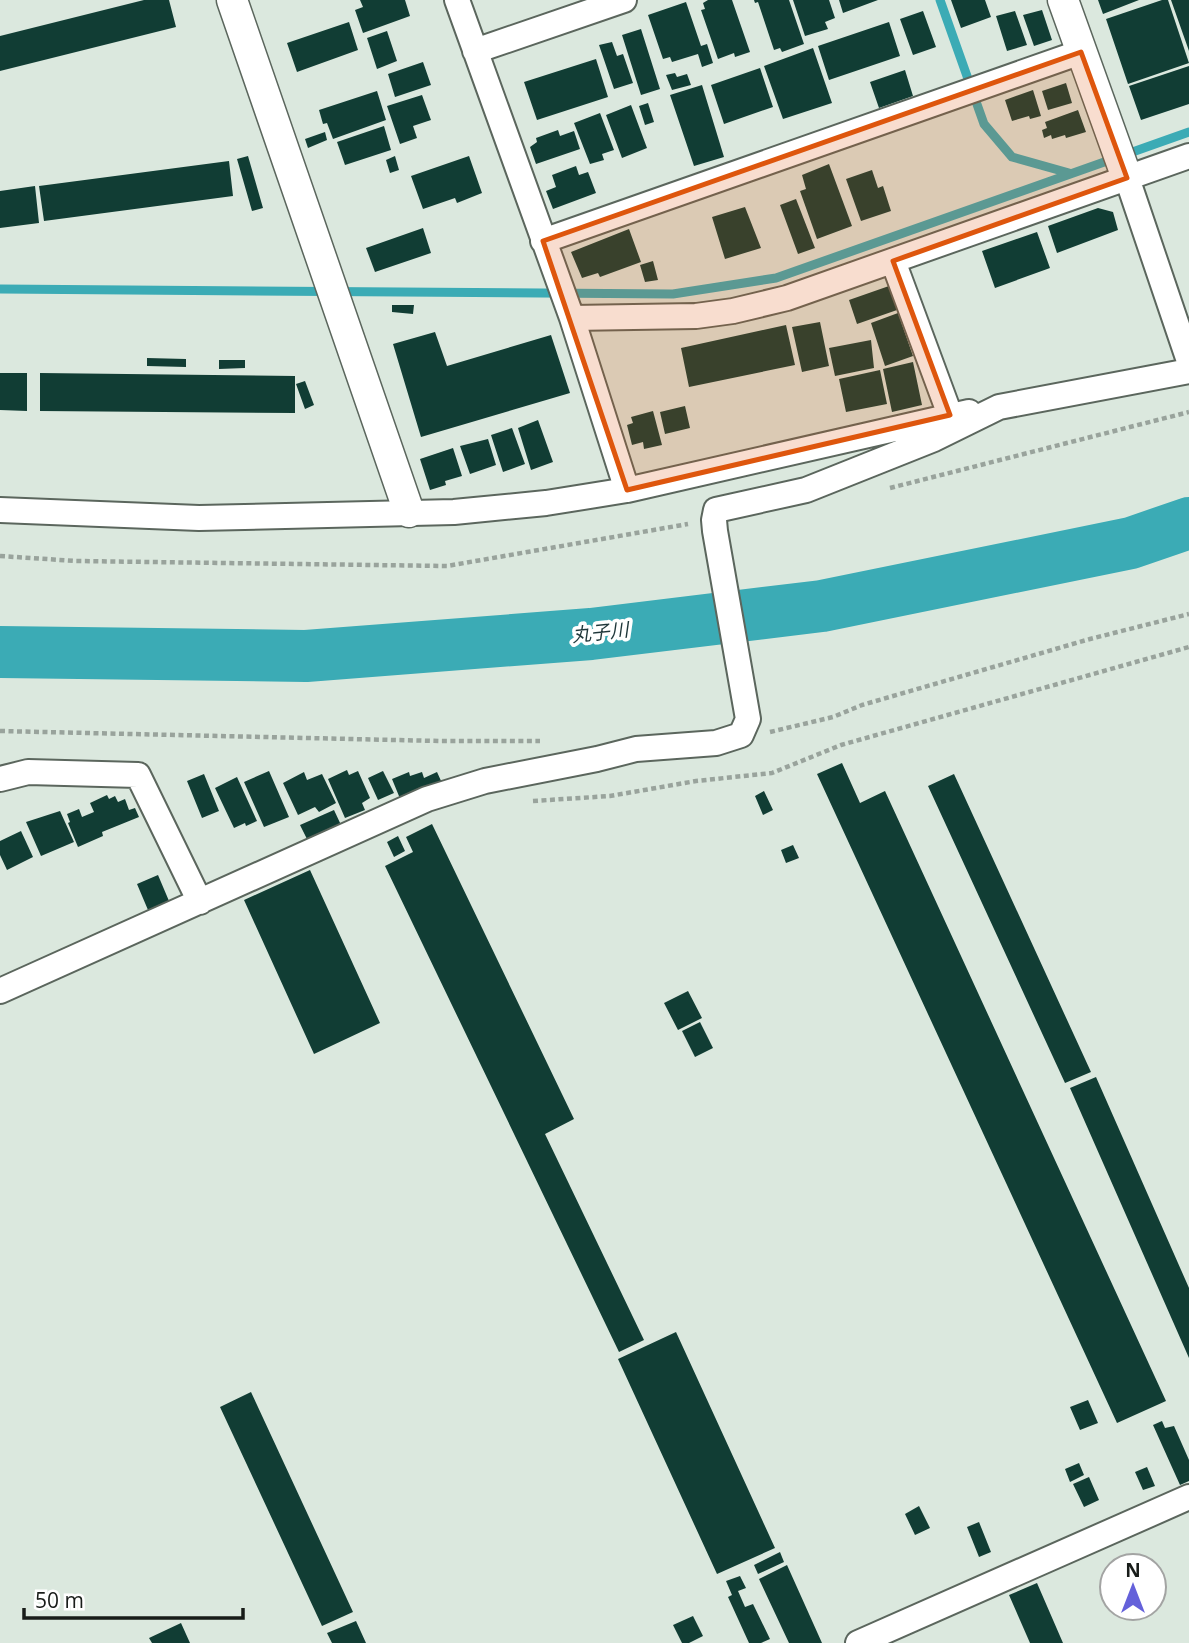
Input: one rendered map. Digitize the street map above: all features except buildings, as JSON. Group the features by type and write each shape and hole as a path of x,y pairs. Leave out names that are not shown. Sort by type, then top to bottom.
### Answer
{"street":[{"path":"232,0 410,512"},
{"path":"457,0 572,318 627,490"},
{"path":"475,51 624,0"},
{"path":"1063,0 1189,361"},
{"path":"543,241 1081,52"},
{"path":"572,318 696,316 733,311 787,298 1189,156"},
{"path":"893,261 950,415"},
{"path":"0,510 199,518 454,512 546,503 627,490 950,415 1189,371"},
{"path":"0,991 427,799 485,781 597,760 636,749 716,743 745,727 715,531 716,510 806,490 910,449 999,407"},
{"path":"0,779 28,772 138,775 200,902"},
{"path":"858,1643 1189,1497"}],"path":[{"path":"745,727 766,733 833,717 862,705 1090,639 1189,614"},
{"path":"529,802 610,796 696,781 772,773 841,745 1189,647"},
{"path":"0,731 439,741 546,740"}],"highlighted area":[{"path":"1081,52 1127,178 893,261 950,415 627,490 543,241"}],"waterway":[{"path":"940,0 984,124 1012,157 1069,173"},
{"path":"0,289 673,294 776,278 1189,132"},
{"name":"丸子川","path":"0,652 306,656 591,634 822,606 1131,543 1189,523"}]}
